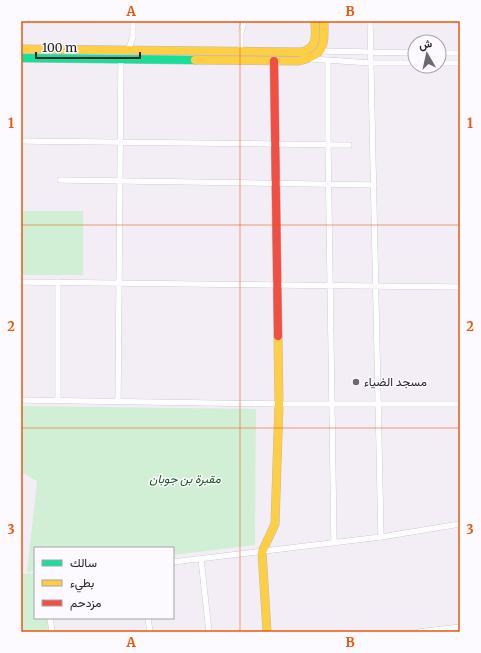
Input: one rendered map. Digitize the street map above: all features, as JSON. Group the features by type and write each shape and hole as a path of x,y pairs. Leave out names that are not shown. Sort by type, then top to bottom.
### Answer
{"street":[{"path":"128,51 133,37 133,21"},
{"path":"241,52 241,33 244,21"},
{"path":"21,49 301,52 309,50 314,45 315,21"},
{"path":"322,51 324,41 324,21"},
{"path":"370,21 382,537"},
{"path":"310,59 322,51 407,53"},
{"path":"447,53 460,53"},
{"path":"21,58 274,61 299,61 310,59 371,63 407,63"},
{"path":"118,401 121,60"},
{"path":"328,60 328,184 334,543"},
{"path":"267,632 262,552 275,524 279,404 274,61"},
{"path":"447,63 460,63"},
{"path":"21,141 350,145"},
{"path":"60,180 374,185"},
{"path":"21,282 460,287"},
{"path":"58,282 58,400"},
{"path":"21,400 279,404 460,404"},
{"path":"174,562 382,537 460,524"},
{"path":"201,559 209,632"},
{"path":"50,619 52,632"},
{"path":"148,619 150,632"},
{"path":"418,632 460,627"}],"green space":[{"path":"21,211 83,211 83,275 21,275"},
{"name":"مقبرة بن جوبان","path":"21,406 256,409 255,545 174,555 174,547 34,547 34,571 27,572 37,481 21,472"},
{"path":"34,573 34,619 47,619 48,632 21,632 21,574"}],"traffic: fast":[{"path":"21,58 195,60"}],"traffic: slow":[{"path":"21,49 301,52 311,47 315,40 315,21"},
{"path":"195,60 299,61 314,55 322,48 324,21"},
{"path":"267,632 262,552 275,524 279,404 278,336"}],"traffic: jam":[{"path":"274,61 278,336"}],"place":[{"name":"مسجد الضياء","path":"356,382"}]}
